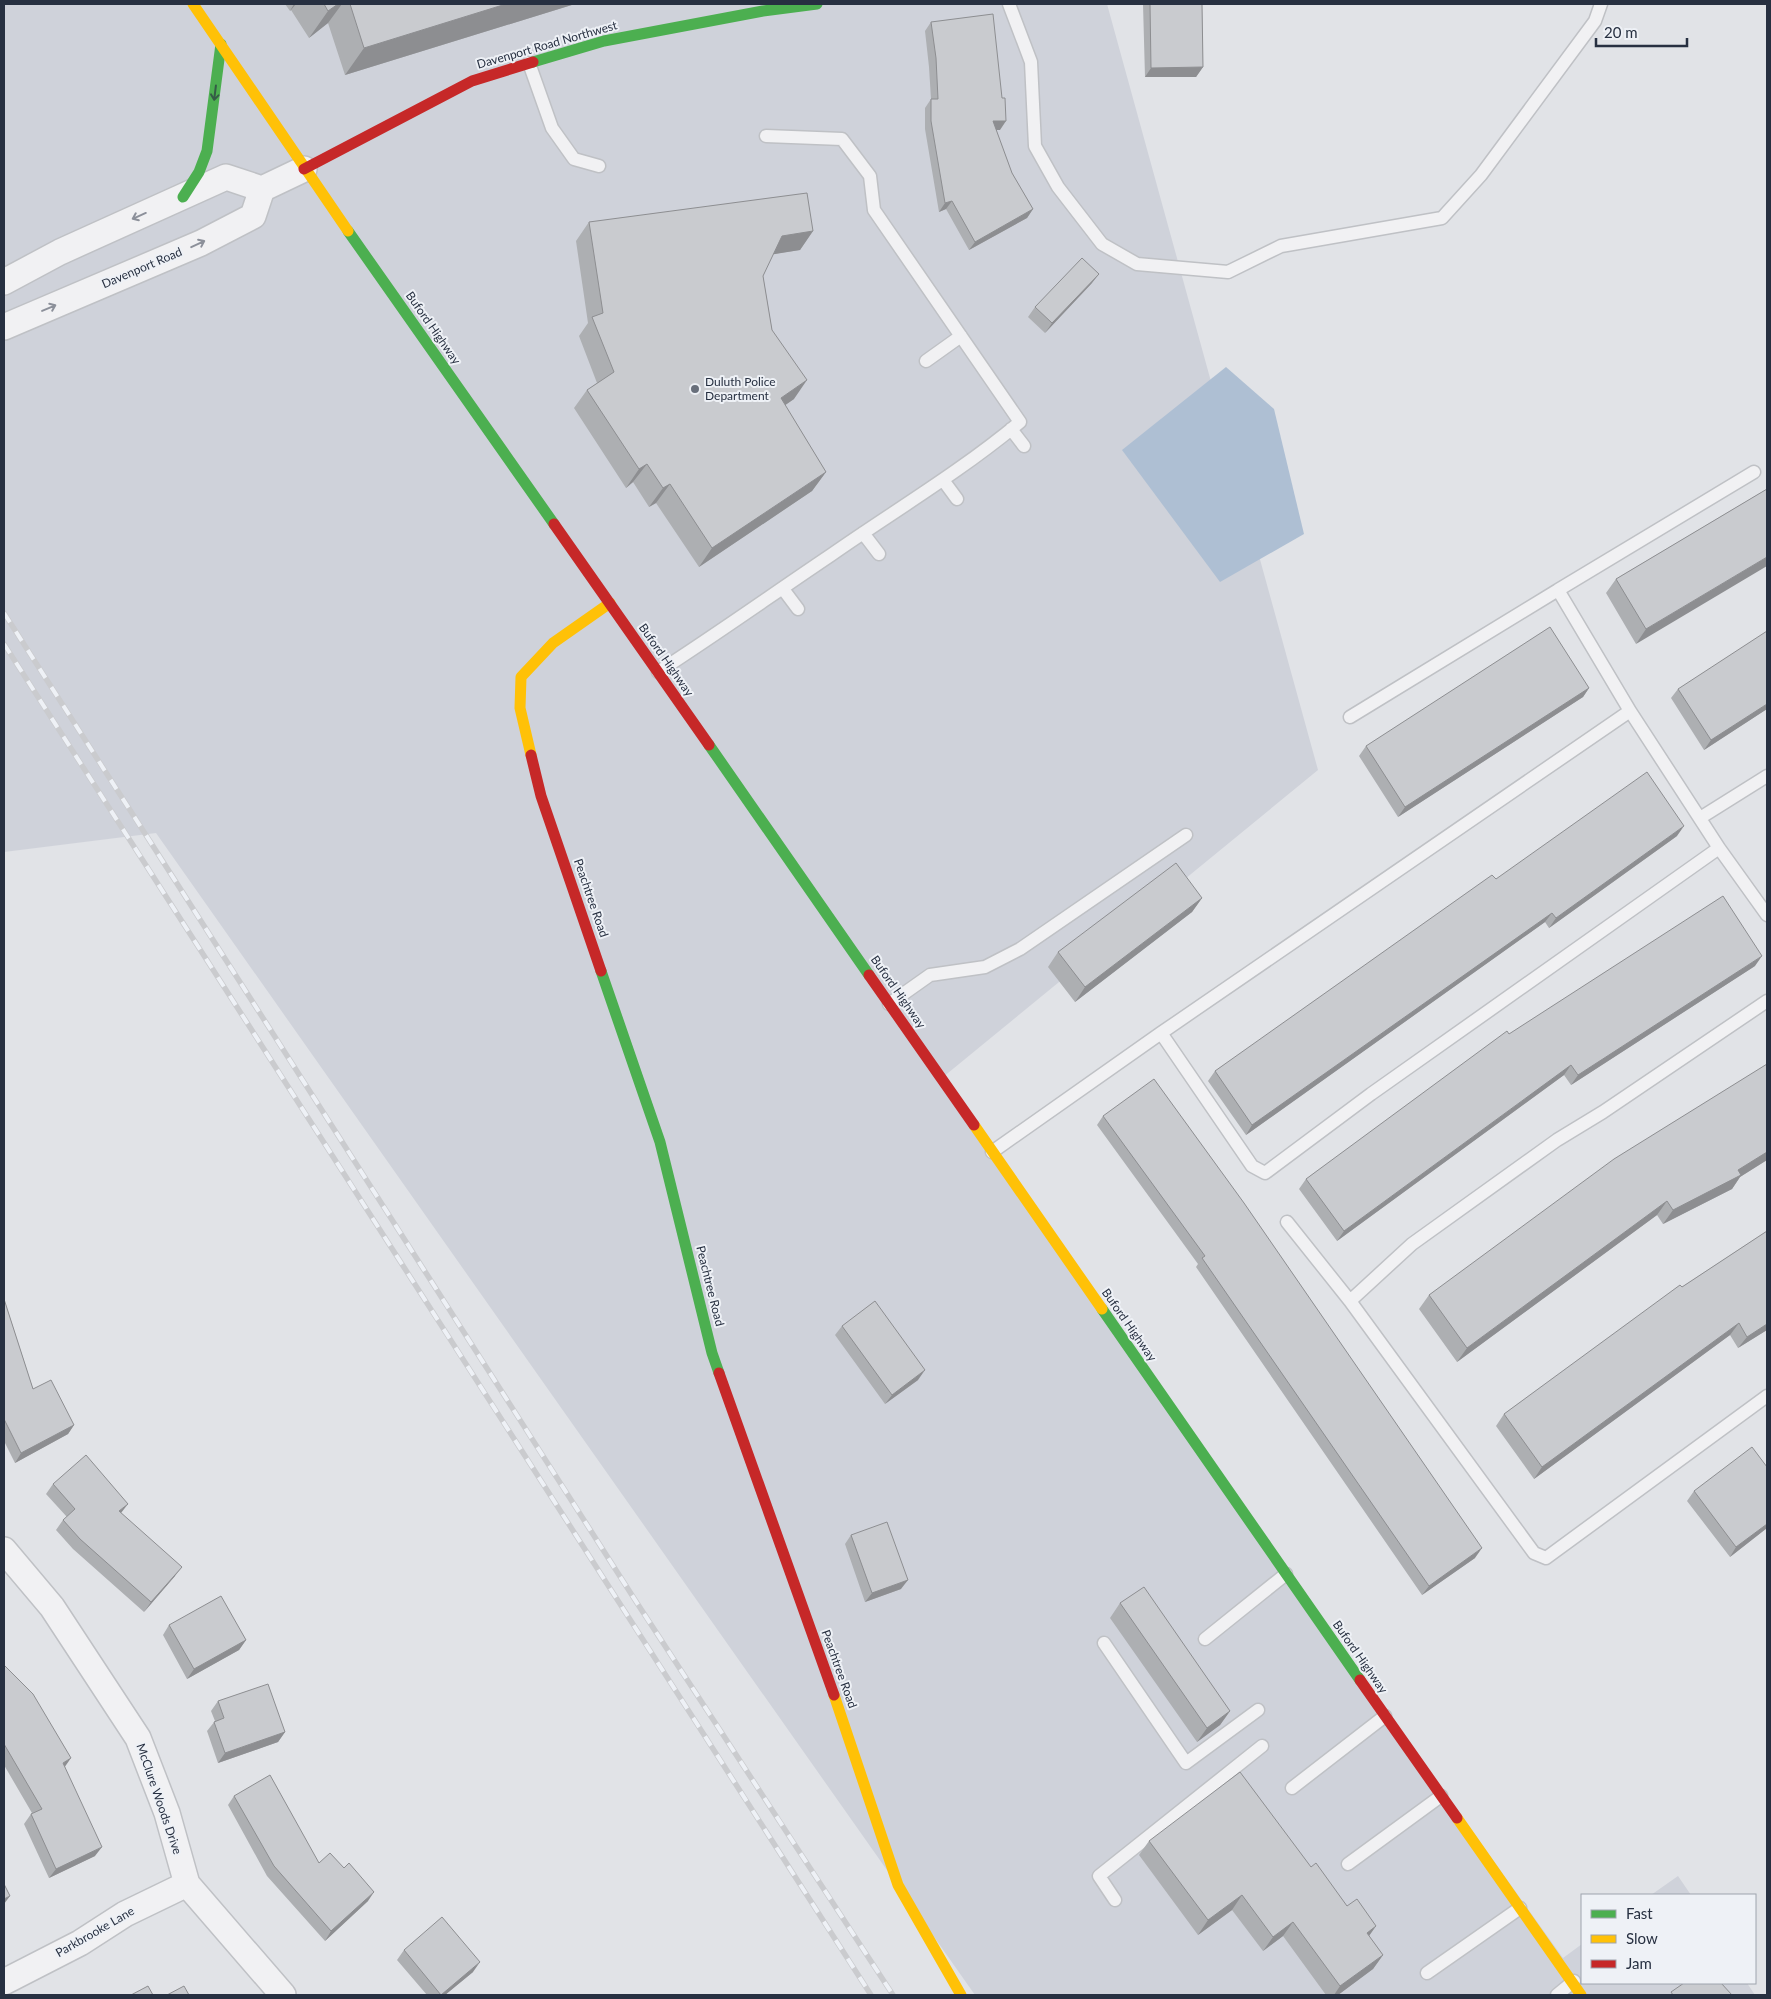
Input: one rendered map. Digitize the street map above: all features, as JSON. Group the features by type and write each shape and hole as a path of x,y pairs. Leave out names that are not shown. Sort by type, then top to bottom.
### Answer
{"main road":[{"name":"Buford Highway","path":"193,4 304,168 610,603 1520,1908 1577,1979 1581,1995"},
{"name":"Davenport Road Northwest","path":"304,168 472,81 604,41 754,13 817,4"},
{"path":"183,197 199,172 207,151 220,44"},
{"name":"Peachtree Road","path":"610,603 553,643 521,677 520,708 541,796 660,1142 716,1362 848,1736 898,1885 961,1995"}],"street":[{"path":"4,282 60,252 226,177 262,189 304,168"},
{"name":"Davenport Road","path":"4,327 201,243 253,216 262,189"},
{"name":"McClure Woods Drive","path":"4,1550 52,1607 138,1738 167,1813 187,1884 283,1995"},
{"name":"Parkbrooke Lane","path":"4,1982 80,1942 125,1914 187,1884"}],"lane":[{"path":"1009,4 1031,62 1035,146 1058,187 1102,244 1137,264 1228,272 1281,246 1442,218 1487,167 1595,20 1601,4"},
{"path":"529,63 552,128 574,158 599,166"},
{"path":"658,672 943,480 1020,422 874,210 870,176 842,139 766,136"},
{"path":"926,361 961,336"},
{"path":"1010,429 1024,446"},
{"path":"1350,717 1754,472"},
{"path":"943,480 958,499"},
{"path":"863,533 879,554"},
{"path":"783,589 798,609"},
{"path":"1558,590 1630,711 1719,848 1767,915"},
{"path":"992,1152 1161,1033 1630,711"},
{"path":"1700,818 1767,776"},
{"path":"889,1004 930,975 984,967 1020,948 1186,835"},
{"path":"1161,1033 1252,1166 1265,1173 1371,1094 1719,848"},
{"path":"1350,1301 1412,1244 1557,1140 1603,1112 1767,1001"},
{"path":"1287,1222 1350,1301 1534,1553 1546,1558 1767,1396"},
{"path":"1205,1639 1286,1574"},
{"path":"1104,1643 1186,1763 1258,1710"},
{"path":"1292,1788 1386,1716"},
{"path":"1115,1900 1098,1876 1262,1746"},
{"path":"1348,1864 1442,1796"},
{"path":"1427,1973 1520,1908"},
{"path":"1557,1995 1577,1979"}],"shaded area":[{"path":"4,4 1107,4 1318,770 937,1082 1563,1958 1581,1945 1581,1984 1748,1984 1755,1995 975,1995 156,833 4,852"},
{"path":"1678,1876 1690,1894 1652,1894"}],"water":[{"path":"1226,367 1274,409 1304,534 1220,582 1122,450"}],"building":[{"path":"324,4 338,4 328,11"},
{"path":"350,4 506,4 364,48"},
{"path":"1150,4 1202,4 1203,67 1151,68"},
{"path":"993,14 1002,98 1005,98 1006,121 993,121 1012,173 1033,209 975,242 952,201 945,203 931,121 931,99 938,99 936,58 931,22"},
{"name":"Duluth Police Department","path":"807,193 813,231 782,236 763,276 772,330 807,380 781,398 826,472 712,548 670,484 663,488 647,464 639,469 587,390 614,372 592,317 603,313 589,222"},
{"path":"1082,258 1099,274 1052,323 1035,307"},
{"path":"1767,489 1767,557 1646,629 1616,579"},
{"path":"1550,627 1589,688 1405,807 1366,746"},
{"path":"1767,631 1767,704 1711,740 1678,689"},
{"path":"1647,772 1684,826 1556,918 1552,913 1252,1125 1215,1071 1492,875 1496,879"},
{"path":"1176,863 1202,898 1085,987 1058,952"},
{"path":"1723,896 1762,956 1578,1075 1571,1065 1344,1231 1306,1179 1507,1031 1509,1034"},
{"path":"1767,1064 1767,1152 1738,1170 1741,1175 1673,1210 1667,1201 1467,1348 1429,1295 1614,1159"},
{"path":"1154,1079 1244,1203 1482,1548 1429,1586 1202,1258 1205,1256 1103,1116"},
{"path":"1767,1231 1767,1324 1747,1337 1739,1323 1542,1467 1504,1414 1680,1285 1682,1287"},
{"path":"4,1299 33,1389 51,1380 74,1425 21,1453 4,1419"},
{"path":"875,1301 925,1370 892,1395 842,1326"},
{"path":"1752,1447 1767,1467 1767,1524 1736,1547 1694,1491"},
{"path":"86,1455 128,1504 119,1511 182,1567 151,1602 80,1539 63,1520 75,1509 53,1484"},
{"path":"887,1522 908,1580 872,1593 851,1535"},
{"path":"1144,1587 1230,1711 1207,1728 1120,1603"},
{"path":"221,1596 246,1640 194,1669 169,1625"},
{"path":"4,1665 33,1694 71,1758 63,1763 102,1847 56,1869 31,1814 42,1809 4,1744"},
{"path":"268,1684 285,1732 225,1753 214,1722 224,1718 218,1701"},
{"path":"1240,1772 1311,1867 1316,1863 1347,1906 1357,1899 1376,1926 1367,1933 1383,1955 1340,1986 1293,1922 1273,1937 1242,1895 1208,1920 1149,1841"},
{"path":"270,1775 319,1863 330,1853 344,1868 349,1863 374,1892 331,1931 274,1866 234,1796"},
{"path":"4,1884 10,1896 4,1899"},
{"path":"442,1917 480,1962 441,1995 404,1950"},
{"path":"1683,1984 1722,1984 1732,1995 1673,1995 1671,1992"},
{"path":"148,1986 153,1995 131,1995"},
{"path":"184,1986 189,1995 167,1995"}],"railway":[{"path":"4,613 637,1603 893,1995"},
{"path":"4,644 871,1995"}],"traffic: fast":[{"path":"533,62 604,41 763,11 817,4"},
{"path":"183,197 199,172 207,151 221,44"},
{"path":"348,231 554,524"},
{"path":"709,745 869,975"},
{"path":"601,971 660,1142 712,1353 719,1373"},
{"path":"1102,1309 1360,1680"}],"traffic: slow":[{"path":"193,4 348,231"},
{"path":"531,755 520,708 521,677 553,643 610,603"},
{"path":"974,1125 1102,1309"},
{"path":"834,1695 898,1885 961,1995"},
{"path":"1457,1818 1581,1995"}],"traffic: jam":[{"path":"304,169 472,81 533,62"},
{"path":"554,524 709,745"},
{"path":"531,755 541,796 601,971"},
{"path":"869,975 974,1125"},
{"path":"719,1373 834,1695"},
{"path":"1360,1680 1457,1818"}],"place":[{"name":"Duluth Police Department","path":"695,389"}]}
